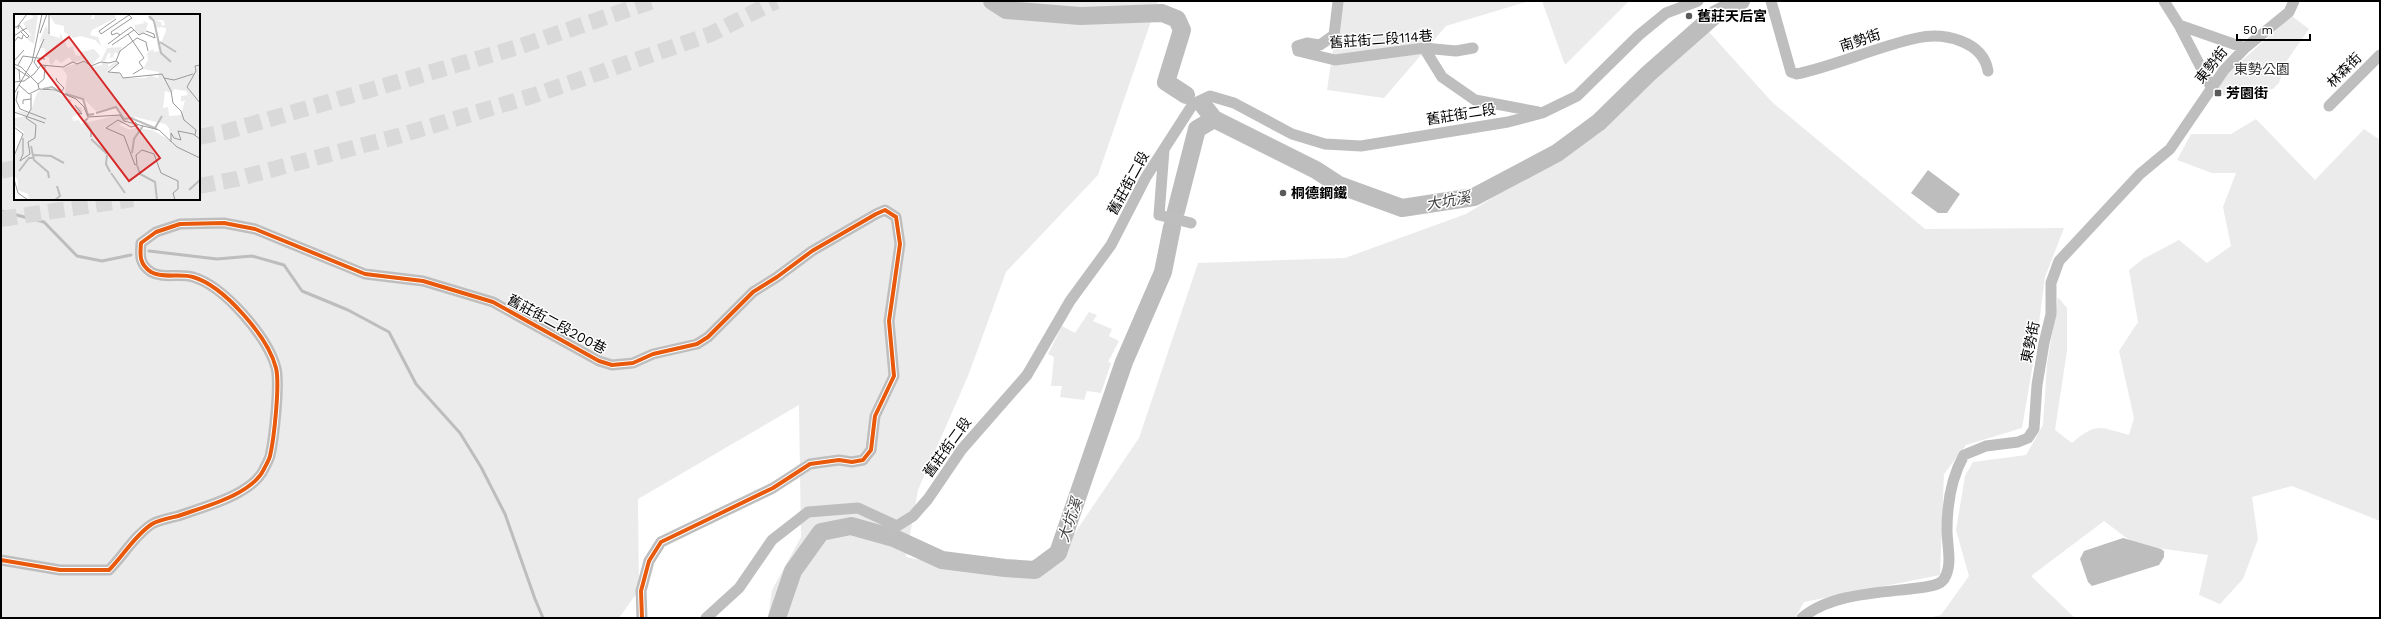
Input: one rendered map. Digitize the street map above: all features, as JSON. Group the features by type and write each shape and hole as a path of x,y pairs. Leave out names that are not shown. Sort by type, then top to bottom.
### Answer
{"street":[{"name":"舊莊街二段","path":"706,618 739,588 772,540 808,512 858,508 897,526 913,516 928,499 962,448 1027,375 1070,301 1110,245 1146,177 1193,104 1210,96 1234,103 1292,134 1325,144 1361,146 1508,122 1542,113 1584,90 1639,35 1666,13 1698,1"},
{"path":"2164,1 2179,25 2211,87"},
{"name":"東勢街","path":"1802,618 1811,610 1834,600 1938,585 1944,580 1949,567 1947,530 1949,498 1964,455 1986,446 2018,442 2028,438 2034,429 2038,378 2051,314 2051,283 2059,261 2140,174 2176,142 2211,87 2245,48 2289,12 2294,1"},
{"name":"舊莊街二段114巷","path":"1338,2 1334,35 1320,45 1301,44 1297,46 1298,51 1336,60 1424,48 1456,52 1473,48"},
{"name":"南勢街","path":"1772,4 1791,72 1797,74 1918,38 1960,40 1982,55 1986,60 1988,72"},
{"path":"2179,25 2245,48"},
{"path":"1424,48 1442,77 1475,100 1542,113"},
{"name":"林森街","path":"2329,106 2380,55"},
{"path":"1164,149 1159,215 1191,224"},
{"name":"舊莊街二段200巷","path":"1,560 60,570 109,570 141,534 153,523 218,502 248,487 262,472 270,457 276,368 260,336 248,318 217,290 193,277 166,276 152,272 144,266 140,257 141,243 156,232 180,224 224,223 255,229 365,274 423,281 493,302 599,361 612,365 633,363 652,354 697,344 708,337 752,292 777,278 812,251 885,210 896,216 900,244 889,321 894,376 874,416 871,450 863,460 852,462 839,460 810,464 773,488 661,542 649,561 642,591 642,618"}],"green space":[{"path":"1,1 1158,1 1098,175 1006,272 968,376 918,490 906,557 1001,576 1060,555 1139,438 1198,263 1345,258 1466,214 1538,170 1635,88 1701,23 1772,102 1925,229 2064,228 2045,277 2036,346 2022,428 1966,445 1944,474 1940,575 1804,602 1795,618 768,618 772,590 801,537 799,405 638,499 639,590 619,618 1,618"},
{"path":"1340,1 1529,1 1446,26 1384,98 1327,90"},
{"path":"1542,1 1629,1 1565,65"},
{"name":"東勢公園","path":"2292,16 2309,29 2286,62 2279,83 2273,89 2210,97 2219,81"},
{"path":"2256,119 2315,180 2364,129 2380,140 2380,521 2292,486 2252,497 2258,539 2243,579 2220,604 2199,595 2208,555 2136,545 2104,521 2031,576 2075,618 1928,618 1941,615 1969,576 1956,530 1965,476 1973,462 2026,455 2043,425 2047,364 2058,297 2067,308 2067,351 2055,430 2072,443 2088,431 2099,428 2129,435 2134,418 2119,351 2138,322 2129,270 2143,259 2179,240 2207,263 2231,246 2223,207 2236,173 2212,173 2177,160 2191,134 2231,134"},
{"path":"1089,312 1097,315 1093,321 1112,329 1109,336 1119,341 1108,362 1111,363 1101,393 1087,391 1084,400 1060,397 1062,386 1051,386 1054,357 1048,354 1062,326 1075,333"}],"shaded area":[{"path":"1928,170 1960,194 1947,213 1938,213 1911,193"},
{"path":"2123,538 2161,549 2164,551 2164,557 2159,565 2092,586 2088,582 2080,559 2084,551"}],"waterway":[{"path":"992,1 1006,10 1080,16 1162,13 1177,19 1182,30 1166,82 1186,95"},
{"name":"大坑溪","path":"1176,211 1197,129 1214,119 1316,170 1339,185 1402,208 1474,197 1557,153 1599,122 1648,74 1716,14 1741,1"},
{"path":"1203,105 1214,119"},
{"path":"1,211 44,222 77,256 102,261 131,255"},
{"name":"大坑溪","path":"777,618 793,571 821,532 851,526 894,538 942,560 1005,568 1035,570 1058,553 1124,362 1163,272 1172,227"},
{"path":"149,251 217,259 252,256 284,265 302,291 348,310 389,332 416,384 460,433 481,467 505,514 543,618"}],"tunnel":[{"path":"200,137 225,132 518,47 653,1"},
{"path":"200,186 236,179 398,136 535,95 711,34 776,1"},
{"path":"1,171 14,168"},
{"path":"1,219 126,200"}],"cycle path":[{"path":"1,560 60,570 109,570 135,540 152,524 213,504 238,493 258,478 268,461 272,448 277,398 276,368 271,356 264,342 243,314 218,291 205,282 193,277 156,274 144,266 141,259 141,243 156,232 180,224 224,223 255,229 365,274 423,281 493,302 599,361 612,365 633,363 653,354 697,344 708,337 753,292 777,277 812,251 885,210 896,217 900,244 889,321 894,376 875,416 871,450 863,460 852,462 839,460 810,464 773,488 661,542 649,561 641,591 642,618"}],"place":[{"name":"舊莊天后宮","path":"1689,16"},
{"name":"芳園街","path":"2218,93"},
{"name":"桐德鋼鐵","path":"1283,193"}]}
